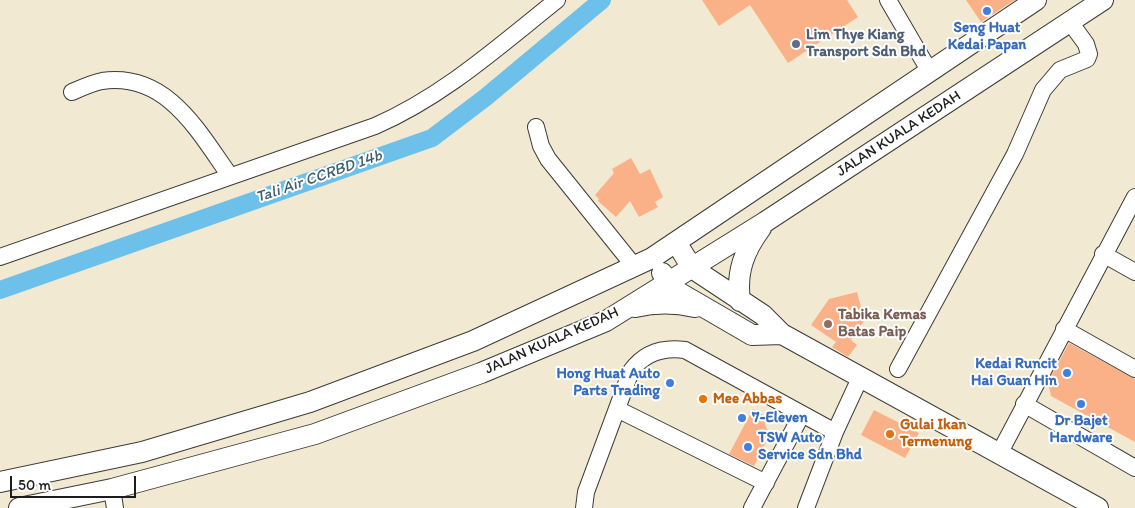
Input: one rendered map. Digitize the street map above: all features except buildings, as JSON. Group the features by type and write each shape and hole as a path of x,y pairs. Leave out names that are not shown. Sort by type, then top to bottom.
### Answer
{"main road":[{"path":"0,482 142,452 310,402 473,341 643,262 676,242 1036,0"},
{"name":"JALAN KUALA KEDAH","path":"19,508 114,498 315,434 481,373 606,321 765,222 1104,0"},
{"path":"740,301 738,287 742,259 765,222"},
{"path":"676,242 692,268 740,301 763,314 782,334 1098,508"},
{"path":"643,262 678,292 752,335 782,334"},
{"path":"606,321 628,309 654,303 680,303 705,309"}],"street":[{"path":"0,257 375,126 408,112 455,81 557,0"},
{"path":"888,0 930,72"},
{"path":"898,369 1015,154 1043,90 1060,70 1086,59 1089,54 1086,44 1070,22"},
{"path":"72,92 101,81 136,82 152,89 174,103 191,122 230,176"},
{"path":"536,127 541,146 548,159 643,262"},
{"path":"999,454 1103,254 1135,197"},
{"path":"1103,254 1135,272"},
{"path":"1064,329 1135,369"},
{"path":"584,508 586,492 631,371 637,362 657,351 674,348 685,350 835,432"},
{"path":"806,508 835,432 860,378"},
{"path":"1024,404 1135,468"},
{"path":"617,409 766,483"},
{"path":"752,508 802,414"}],"waterway":[{"name":"Tali Air CCRBD 14b","path":"0,290 432,138 486,97 602,0"}],"place":[{"name":"Seng Huat Kedai Papan","path":"987,11"},
{"name":"Lim Thye Kiang Transport Sdn Bhd","path":"796,44"},
{"name":"Tabika Kemas Batas Paip","path":"828,324"},
{"name":"Kedai Runcit Hai Guan Hin","path":"1067,373"},
{"name":"Hong Huat Auto Parts Trading","path":"670,383"},
{"name":"Mee Abbas","path":"703,399"},
{"name":"Dr Bajet Hardware","path":"1081,404"},
{"name":"7-Eleven","path":"742,418"},
{"name":"Gulai Ikan Termenung","path":"890,434"},
{"name":"TSW Auto Service Sdn Bhd","path":"748,447"}]}
